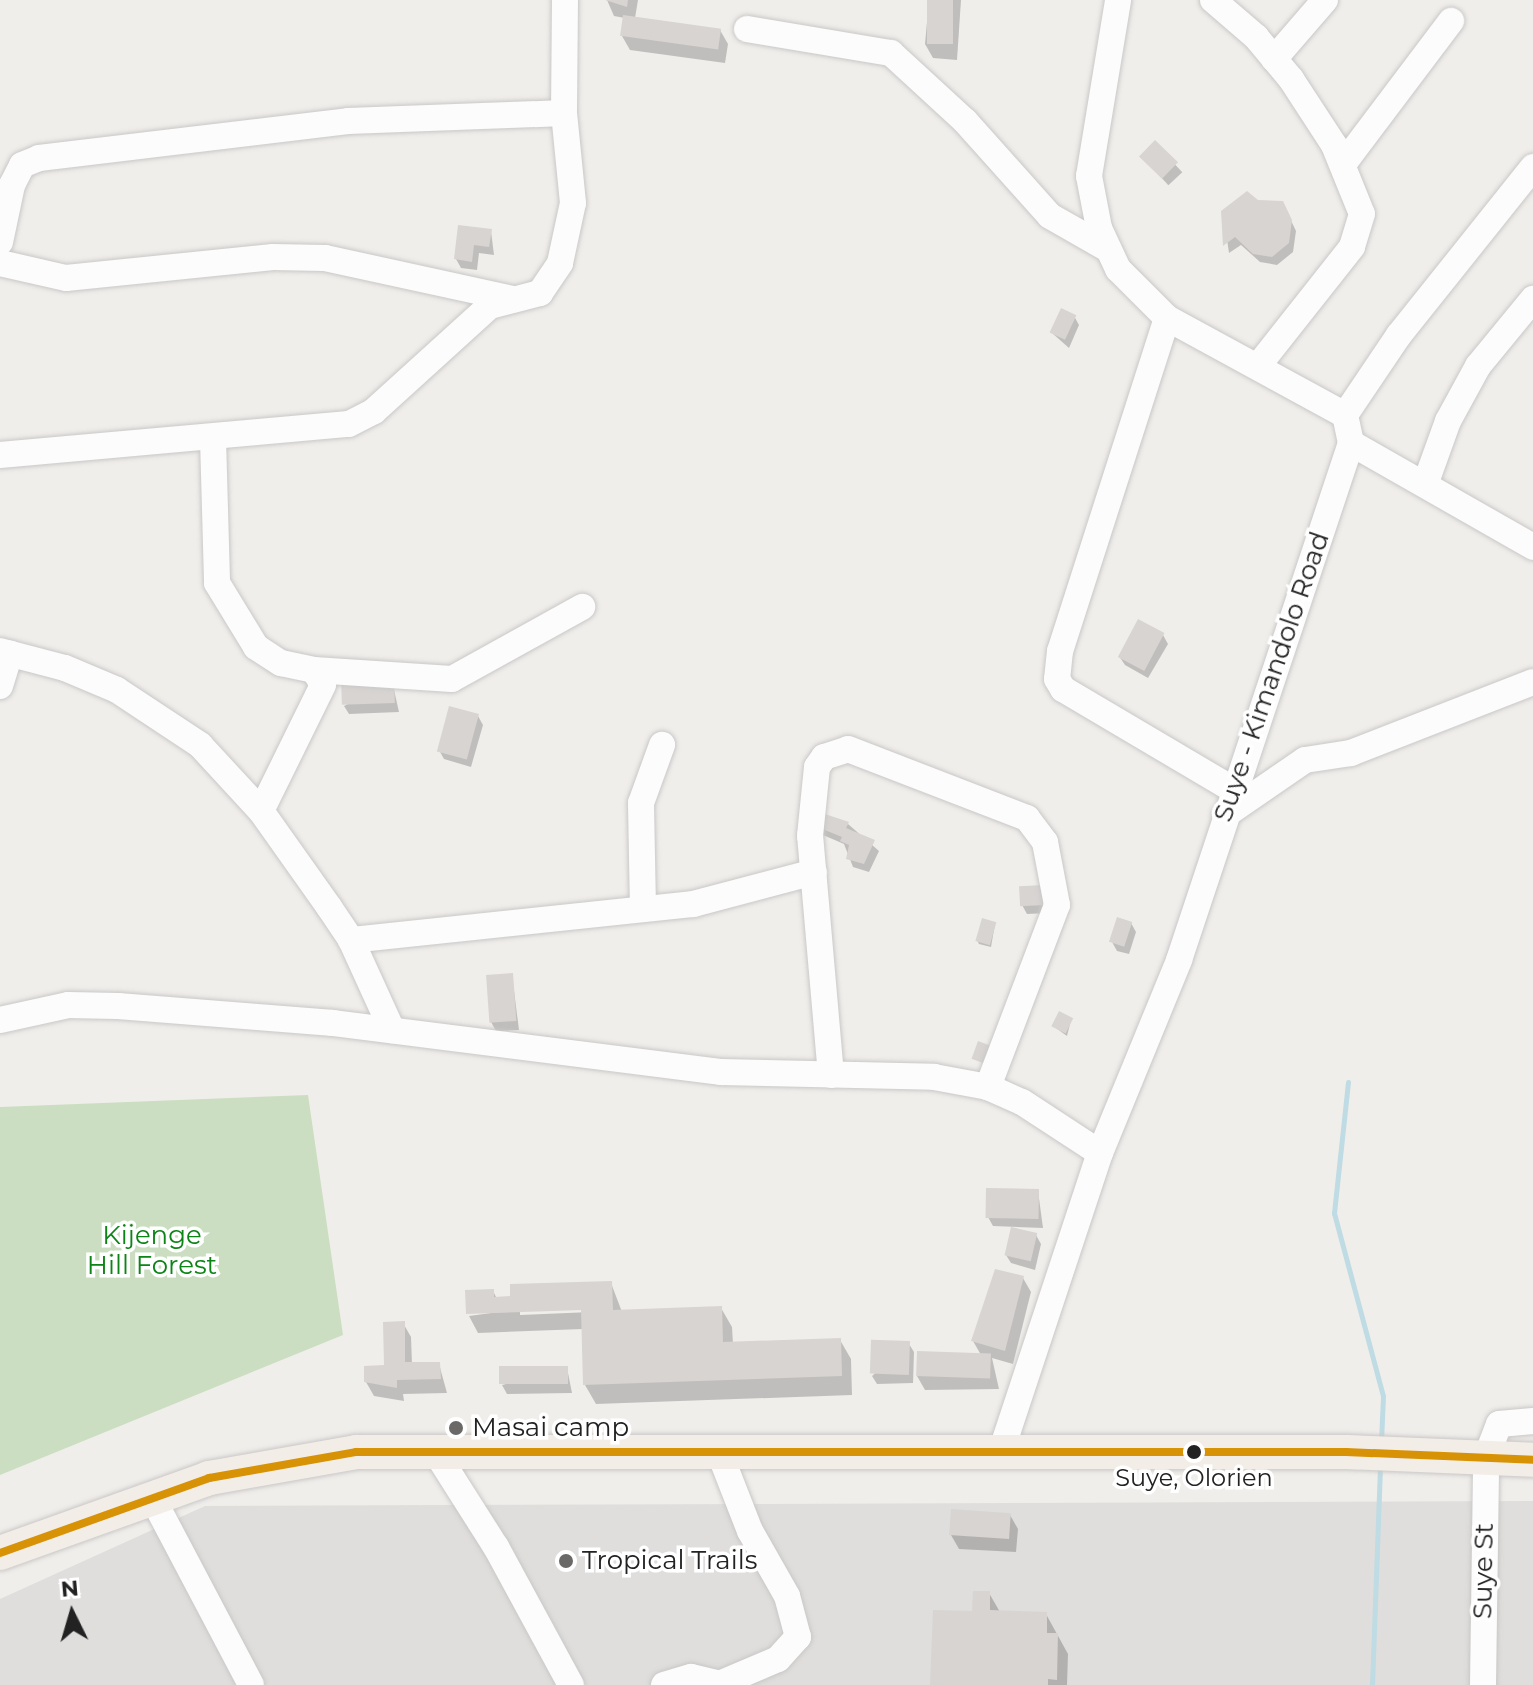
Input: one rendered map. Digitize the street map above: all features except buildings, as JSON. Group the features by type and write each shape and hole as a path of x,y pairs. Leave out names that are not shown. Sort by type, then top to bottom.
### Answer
{"main road":[{"path":"0,1553 209,1478 305,1458 435,1451 1000,1455 1346,1452 1533,1460"}],"street":[{"path":"0,455 349,424 374,411 474,318 547,287 570,228 572,174 564,113 565,0"},
{"path":"1118,0 1089,176 1108,249 1118,269 1167,318 1345,415"},
{"path":"1274,59 1325,0"},
{"path":"1226,4 1274,59 1344,163 1362,214 1357,238 1258,366"},
{"path":"1344,163 1451,21"},
{"path":"747,29 891,53 965,121 1050,216 1108,249"},
{"path":"0,242 12,185 22,165 39,158 348,121 564,113"},
{"path":"1533,167 1399,335 1345,415 1351,443 1426,482 1533,547"},
{"path":"0,263 66,278 273,257 325,258 513,299"},
{"path":"1426,482 1448,421 1478,366 1533,299"},
{"path":"1167,318 1060,651 1057,679 1063,689 1234,790"},
{"path":"213,438 217,583 256,647 281,663 314,670 452,679 582,607"},
{"name":"Suye - Kimandolo Road","path":"1000,1455 1100,1153 1179,960 1351,443"},
{"path":"0,686 5,652 65,668 117,690 200,745 261,811 351,940 392,1030"},
{"path":"261,811 320,697 323,685 314,670"},
{"path":"1225,815 1305,760 1351,753 1533,682"},
{"path":"643,909 641,803 662,745"},
{"path":"831,1075 810,836 817,767 832,752 863,753 1027,818 1038,829 1055,875 1057,905 988,1087"},
{"path":"351,940 643,909 736,895 814,872"},
{"path":"0,1020 28,1010 93,1005 392,1030 721,1072 934,1077 988,1087 1035,1109 1100,1153"},
{"path":"1486,1458 1499,1424 1533,1421"},
{"path":"435,1451 496,1547 571,1685"},
{"path":"664,1685 691,1677 718,1684 778,1659 798,1637 787,1596 750,1531 720,1454"},
{"name":"Suye St","path":"1483,1685 1486,1458"},
{"path":"152,1497 198,1593 251,1685"}],"shaded area":[{"path":"1533,1501 1533,1685 0,1685 0,1599 205,1506"}],"green space":[{"name":"Kijenge Hill Forest","path":"308,1095 343,1335 0,1475 0,1107"}],"waterway":[{"path":"1348,1082 1334,1213 1383,1396 1381,1442"},
{"path":"1372,1685 1380,1464"}],"transit line":[{"path":"0,1553 209,1478 356,1452 1346,1452 1533,1460"}],"place":[{"name":"Masai camp","path":"456,1428"},
{"name":"Suye, Olorien","path":"1194,1452"},
{"name":"Tropical Trails","path":"566,1561"}]}
